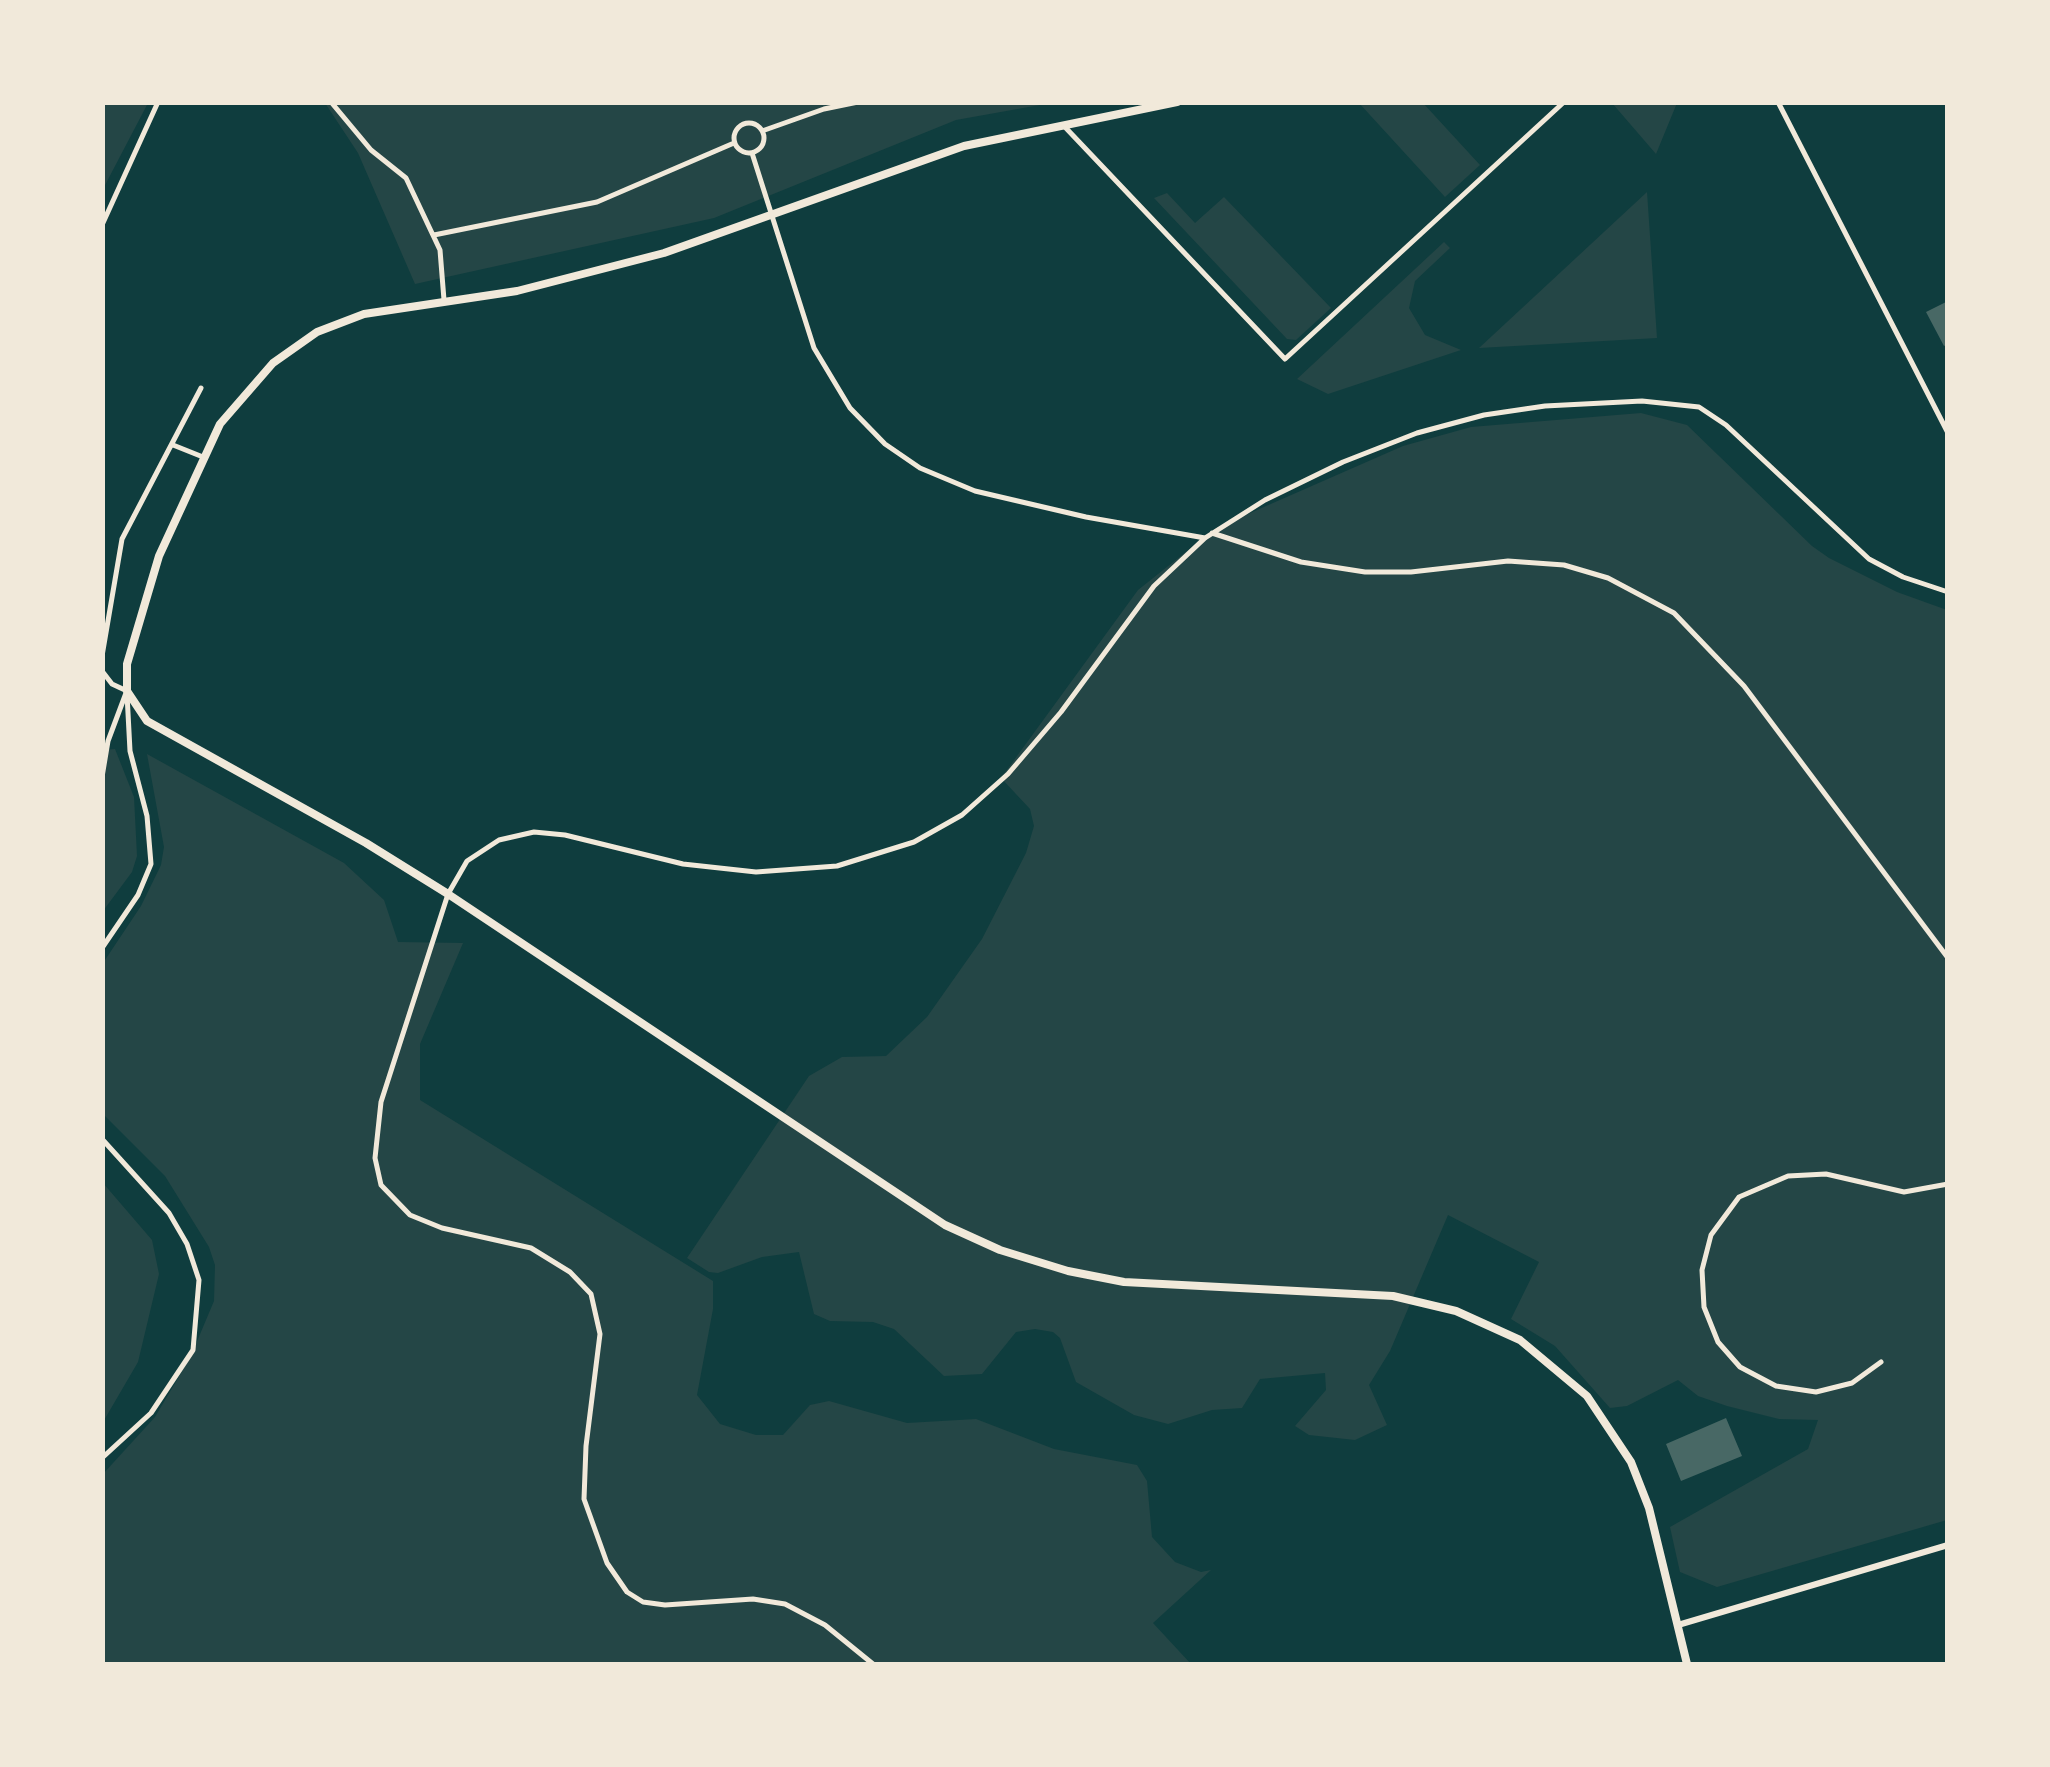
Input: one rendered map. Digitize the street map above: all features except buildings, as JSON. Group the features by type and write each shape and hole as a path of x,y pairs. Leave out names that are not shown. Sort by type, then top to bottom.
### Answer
{"main road":[{"path":"1177,102 964,146 664,253 517,291 364,314 293,348 236,401 204,457 146,594 127,664 127,691 147,721 366,843 448,894 944,1224 1000,1250 1124,1282 1393,1296 1456,1311 1520,1340 1571,1380 1618,1437 1649,1508 1687,1664"}],"street":[{"path":"102,225 158,102"},
{"path":"331,102 371,150 403,173 434,234 444,300"},
{"path":"762,131 824,109 858,102"},
{"path":"1062,124 1286,359 1564,102"},
{"path":"1778,102 1948,433"},
{"path":"742,124 755,124 762,131 762,146 752,153 742,152 734,143 735,131 742,124"},
{"path":"434,234 597,202 734,143"},
{"path":"752,153 796,301 824,368 850,408 896,452 934,476 975,491 1086,518 1205,538"},
{"path":"102,656 122,539 201,388"},
{"path":"873,1664 825,1625 785,1604 754,1599 664,1605 643,1602 627,1592 607,1562 584,1499 586,1446 600,1334 590,1294 570,1272 531,1248 424,1222 398,1207 385,1191 375,1158 377,1119 448,894 458,872 477,852 499,840 526,833 566,834 684,864 756,872 837,866 914,842 962,815 1008,774 1061,712 1154,586 1205,538 1266,500 1342,462 1452,422 1545,406 1675,402 1699,407 1726,425 1869,559 1903,577 1948,592"},
{"path":"174,445 204,457"},
{"path":"1212,533 1301,562 1365,572 1410,572 1508,561 1564,565 1608,578 1674,612 1744,686 1948,958"},
{"path":"102,671 112,684 127,691"},
{"path":"102,777 108,741 127,691"},
{"path":"102,948 138,895 151,864 147,816 130,751 127,691"},
{"path":"102,1139 169,1213 187,1244 199,1280 192,1350 151,1413 102,1458"},
{"path":"1881,1362 1852,1383 1816,1392 1776,1386 1740,1367 1718,1342 1704,1307 1702,1270 1711,1235 1739,1197 1788,1176 1826,1174 1904,1192 1948,1184"},
{"path":"1678,1625 1948,1546"}],"shaded area":[{"path":"102,103 148,103 103,189"},
{"path":"325,103 1051,103 956,120 714,218 415,284 358,153"},
{"path":"1359,103 1423,103 1480,165 1445,197"},
{"path":"1612,103 1677,103 1656,154"},
{"path":"1647,192 1657,338 1479,348"},
{"path":"1167,193 1195,223 1224,197 1331,308 1296,340 1287,339 1154,198"},
{"path":"1444,242 1450,248 1415,281 1409,308 1425,335 1461,350 1328,394 1297,379"},
{"path":"1641,413 1687,425 1829,558 1897,592 1947,610 1947,1520 1717,1587 1680,1572 1670,1527 1808,1449 1818,1420 1779,1419 1727,1406 1698,1396 1678,1380 1627,1406 1610,1408 1555,1346 1511,1319 1539,1262 1448,1215 1390,1351 1369,1385 1387,1425 1355,1440 1309,1435 1295,1426 1326,1390 1325,1373 1260,1379 1242,1408 1212,1410 1168,1424 1134,1415 1076,1382 1060,1338 1053,1332 1016,1332 982,1374 944,1376 894,1329 873,1322 830,1321 814,1314 799,1252 762,1257 718,1273 709,1272 687,1258 809,1076 842,1057 886,1056 927,1017 982,939 1026,853 1034,826 1030,809 1001,778 1138,590 1216,528 1403,446 1471,427"},
{"path":"115,749 134,797 137,856 132,872 103,911 103,750"},
{"path":"147,754 344,863 384,900 398,942 463,943 420,1044 420,1100 713,1281 713,1309 697,1395 720,1424 756,1435 783,1435 810,1405 829,1401 907,1423 976,1419 1054,1449 1137,1465 1147,1481 1152,1537 1175,1562 1201,1572 1211,1570 1153,1623 1191,1664 103,1664 103,1474 155,1417 190,1358 214,1301 215,1265 209,1247 165,1176 103,1114 103,963 141,906 161,865 164,847"},
{"path":"103,1183 152,1240 159,1274 138,1362 103,1422"}]}
